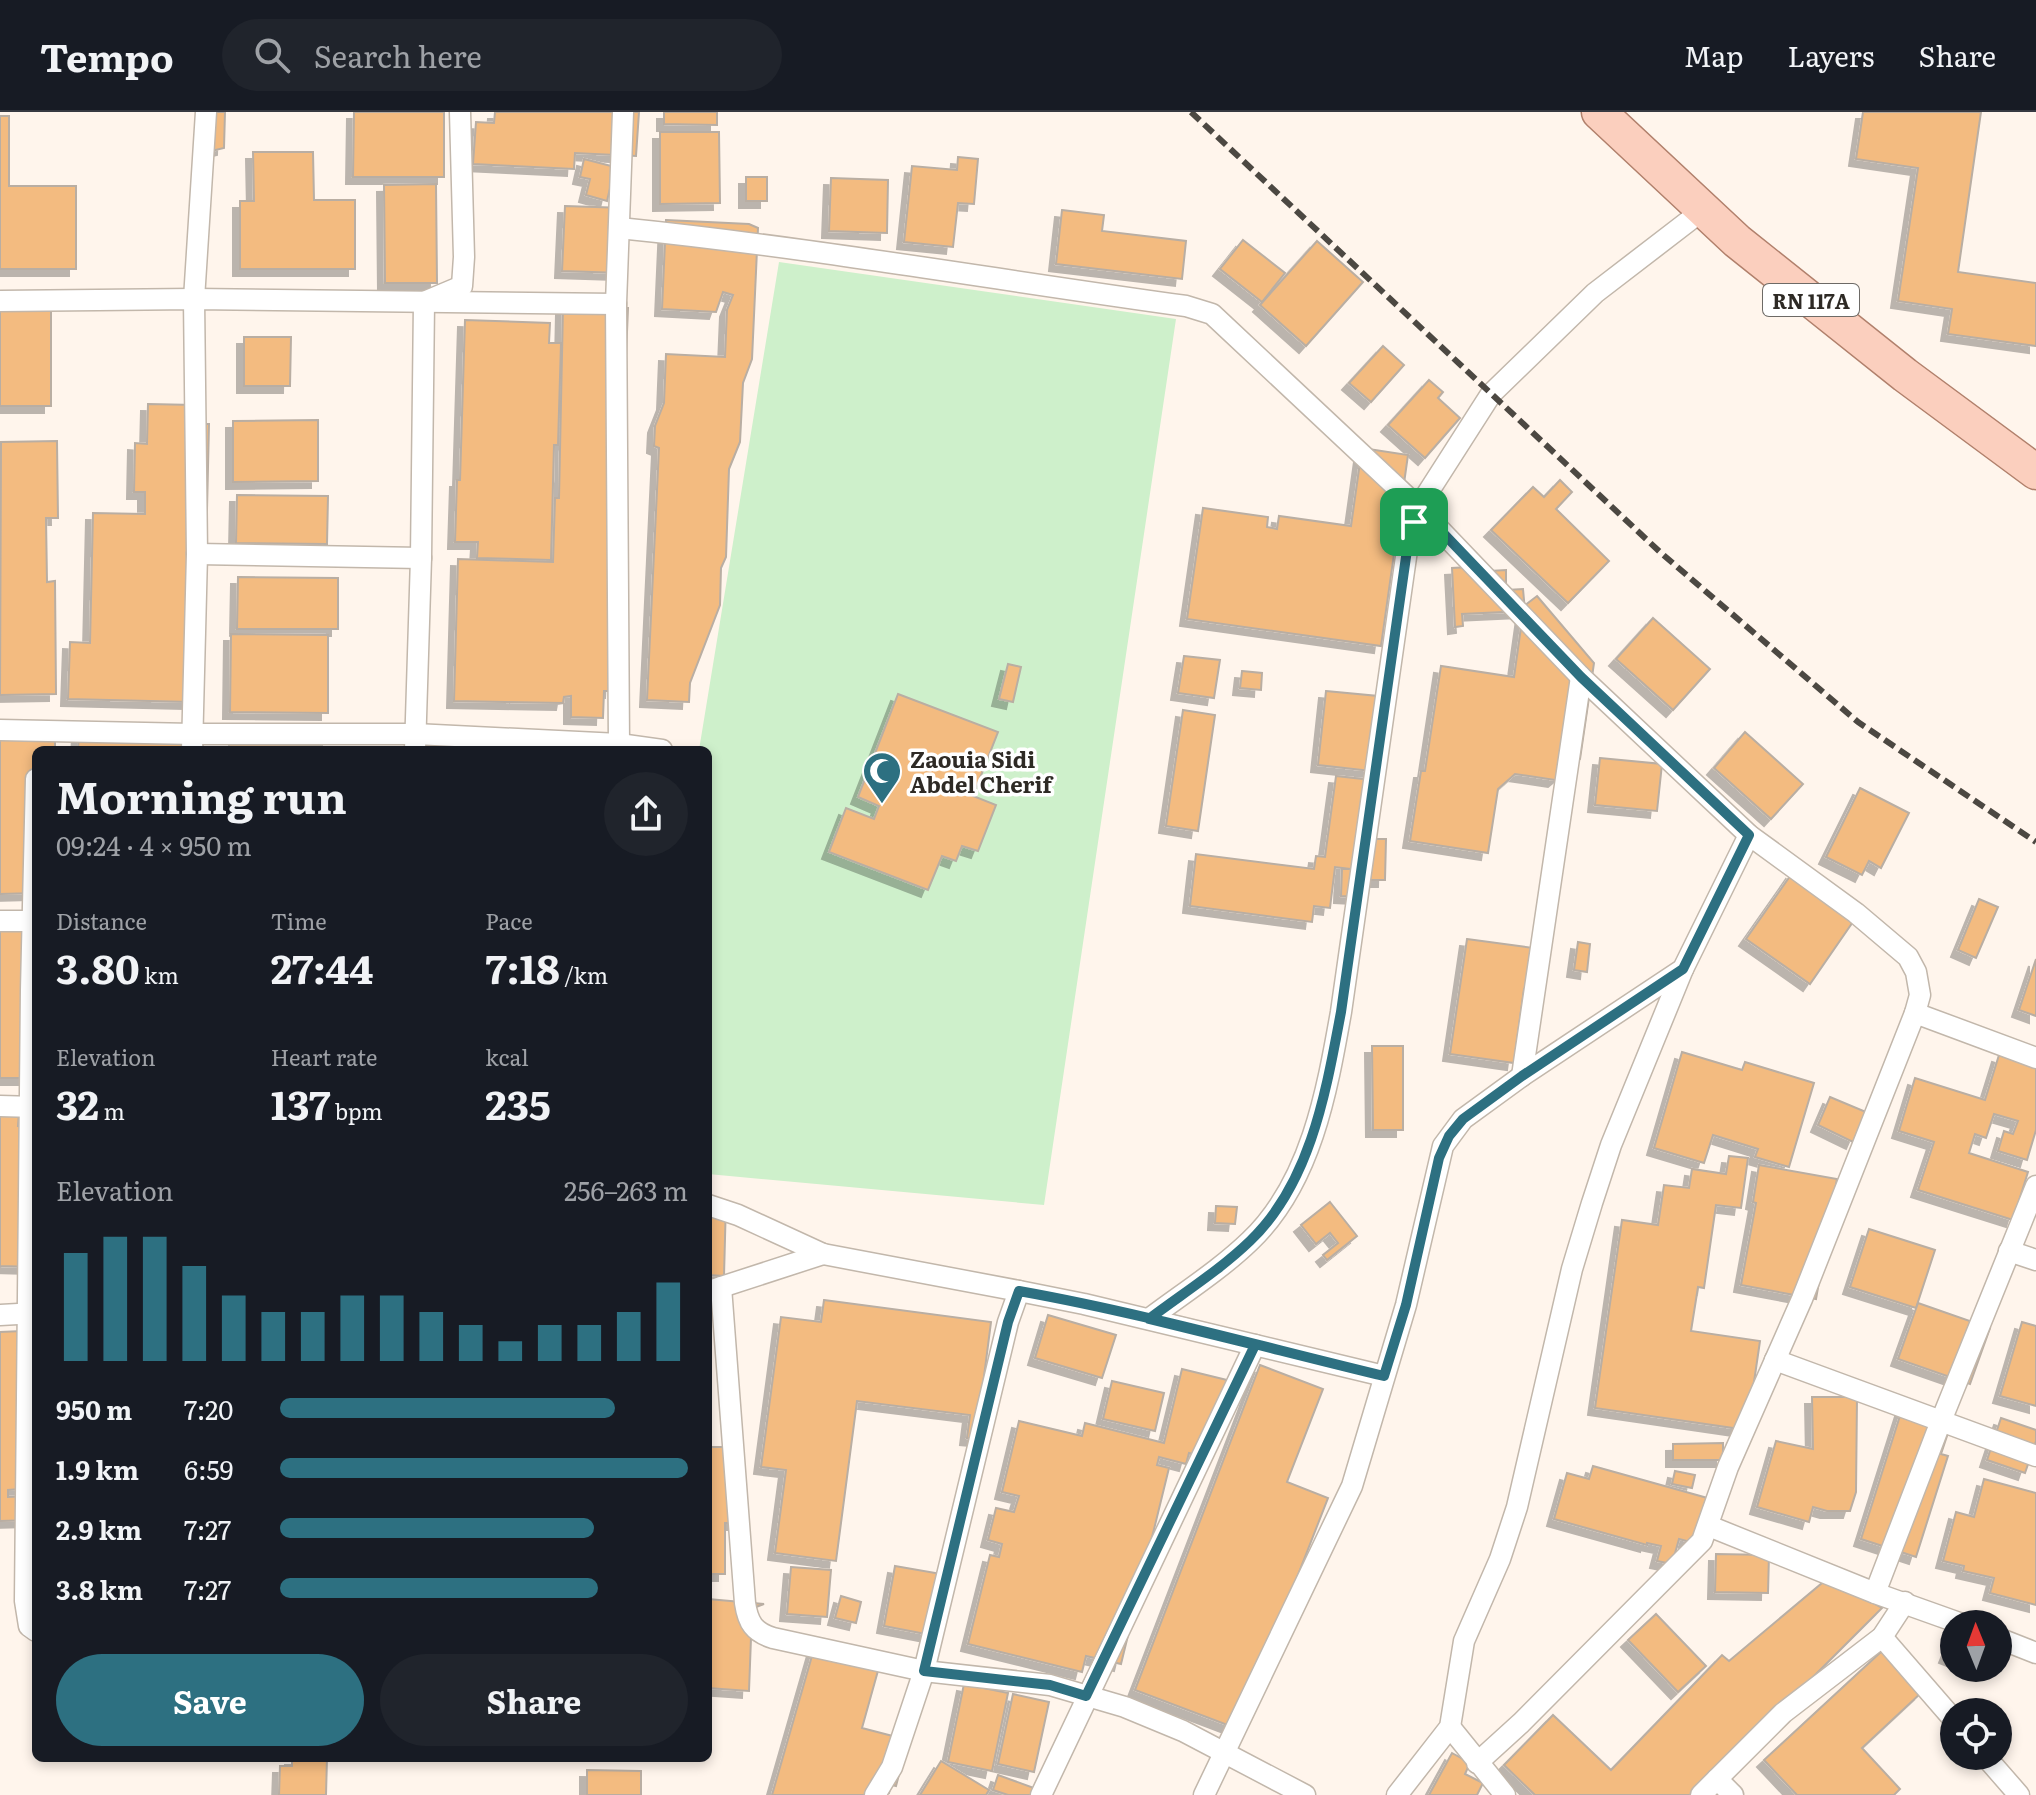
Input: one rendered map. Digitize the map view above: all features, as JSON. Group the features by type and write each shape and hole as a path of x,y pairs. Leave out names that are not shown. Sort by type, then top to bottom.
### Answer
{"main road":[{"name":"RN 117A","path":"1599,112 1737,241 1905,375 2036,472"}],"street":[{"path":"192,742 197,554 194,299 206,112"},
{"path":"424,302 462,286 460,112"},
{"path":"619,744 616,304 623,112"},
{"path":"1149,1319 1249,1242 1270,1220 1298,1172 1315,1125 1330,1070 1343,998 1409,536 1420,509 1440,472 1491,394 1595,293 1703,210"},
{"path":"619,228 732,239 992,280 1186,306 1212,314 1420,509 1581,677 1749,835 1856,913 1908,957 1916,972 1920,995 1915,1013 1775,1360 1728,1467 1702,1541 1477,1763"},
{"path":"0,301 194,299 616,304"},
{"path":"415,742 424,302"},
{"path":"197,554 421,558"},
{"path":"1522,1076 1581,677"},
{"path":"0,730 37,740 633,746"},
{"path":"1397,1795 1450,1727 1464,1641 1500,1559 1517,1507 1572,1269 1611,1145 1683,969 1749,835"},
{"path":"0,921 32,921"},
{"path":"1204,1795 1352,1486 1406,1305 1443,1146 1463,1119 1683,969"},
{"path":"1915,1013 2036,1058"},
{"path":"0,1106 32,1107"},
{"path":"1875,1593 2036,1186"},
{"path":"712,1206 823,1254 1149,1319 1384,1376"},
{"path":"2009,1251 2036,1260"},
{"path":"823,1254 714,1289 747,1615 756,1631 773,1638 924,1671 1050,1685 1125,1707 1183,1731 1305,1795"},
{"path":"875,1795 892,1767 924,1671 1008,1322 1019,1291"},
{"path":"0,1315 32,1314 25,1601 32,1628"},
{"path":"1041,1795 1255,1345"},
{"path":"1775,1360 2036,1456"},
{"path":"1709,1526 1875,1593 1940,1616"},
{"path":"1701,1795 1783,1713 1882,1637 1905,1602"},
{"path":"1882,1637 1940,1704"},
{"path":"2012,1644 2036,1653"},
{"path":"1450,1727 1505,1795"},
{"path":"1997,1770 2019,1795"},
{"path":"1717,1779 1733,1795"}],"green space":[{"path":"779,262 1176,319 1044,1205 712,1174 712,746 700,746"}],"building":[{"path":"206,112 225,112 224,148 207,152"},
{"path":"354,112 444,112 444,177 353,177"},
{"path":"495,112 639,112 636,156 575,153 574,169 473,164 476,122 494,123"},
{"path":"664,112 717,112 717,125 664,124"},
{"path":"1863,112 1981,112 1958,272 2036,283 2036,346 1948,334 1952,309 1898,301 1918,168 1856,159"},
{"path":"0,116 9,116 9,186 76,186 76,269 0,269"},
{"path":"660,132 719,132 720,203 660,204"},
{"path":"253,152 313,152 314,200 355,200 355,269 240,269 240,201 254,201"},
{"path":"958,157 978,159 974,204 958,203 953,247 904,242 912,166 957,170"},
{"path":"584,159 615,167 607,201 586,195 590,179 580,177"},
{"path":"746,177 767,177 767,201 746,201"},
{"path":"831,178 888,180 887,233 829,231"},
{"path":"436,184 437,283 385,283 384,185"},
{"path":"565,206 625,208 622,273 562,271"},
{"path":"1062,210 1104,215 1102,231 1186,241 1182,279 1056,264"},
{"path":"666,220 749,224 758,228 752,359 743,383 740,442 729,469 726,557 721,568 720,605 690,683 689,702 647,700 659,448 654,446 655,426 664,403 666,354 725,357 727,310 733,295 723,292 716,312 662,309"},
{"path":"1243,240 1285,273 1262,302 1220,269"},
{"path":"1317,241 1363,282 1306,346 1260,305"},
{"path":"563,307 628,308 612,691 604,691 603,718 571,717 571,696 564,697 563,703 454,701 458,559 553,562 555,498 559,498"},
{"path":"0,310 51,310 51,406 0,406"},
{"path":"465,320 550,323 549,343 561,343 551,560 477,558 478,542 455,542"},
{"path":"244,337 291,337 290,386 244,386"},
{"path":"1383,346 1404,365 1371,402 1349,383"},
{"path":"1429,380 1443,392 1438,398 1460,418 1425,458 1388,425"},
{"path":"148,404 195,405 194,424 209,424 204,637 191,702 68,699 70,642 90,643 93,513 145,514 145,492 134,492 135,443 147,444"},
{"path":"318,420 318,481 233,482 233,421"},
{"path":"57,441 58,518 46,518 47,582 55,581 56,694 0,695 1,442"},
{"path":"1362,448 1408,455 1381,646 1187,619 1203,508 1268,517 1267,527 1277,529 1279,516 1351,526"},
{"path":"1560,480 1572,492 1556,509 1609,561 1568,603 1491,530 1533,487 1544,497"},
{"path":"237,495 328,496 327,544 236,543"},
{"path":"1488,566 1489,571 1506,570 1506,590 1523,589 1525,611 1462,614 1463,626 1455,627 1452,568"},
{"path":"238,577 338,578 338,629 237,629"},
{"path":"1537,596 1594,663 1580,759 1555,780 1515,774 1498,789 1488,853 1410,841 1421,771 1425,771 1441,666 1514,677 1524,606"},
{"path":"1653,618 1710,669 1673,710 1616,659"},
{"path":"231,634 328,635 328,713 230,712"},
{"path":"1184,656 1220,660 1214,698 1178,693"},
{"path":"1008,664 1021,667 1013,702 999,699"},
{"path":"1242,671 1262,673 1261,690 1240,688"},
{"path":"1326,691 1378,696 1371,771 1318,765"},
{"path":"898,694 998,732 973,796 996,805 978,851 962,846 956,861 942,856 928,890 829,852 846,808 874,819 879,806 858,797"},
{"path":"1183,710 1215,715 1198,831 1166,826"},
{"path":"55,731 55,746 32,746 32,893 0,894 0,733"},
{"path":"79,732 203,735 203,746 78,746"},
{"path":"1745,732 1803,784 1771,819 1714,768"},
{"path":"454,741 515,746 454,746"},
{"path":"229,744 322,745 322,746"},
{"path":"1600,758 1662,764 1657,811 1595,805"},
{"path":"1336,776 1372,780 1359,870 1335,867 1330,908 1314,906 1312,922 1190,906 1196,854 1314,869 1316,856 1325,857"},
{"path":"1860,788 1909,813 1881,868 1869,861 1862,875 1826,857"},
{"path":"1363,839 1386,839 1385,880 1361,880 1360,897 1341,896 1342,869 1362,869"},
{"path":"1793,872 1857,916 1810,984 1746,939"},
{"path":"1979,899 1998,907 1976,958 1958,950"},
{"path":"0,916 32,935 32,1078 0,1078"},
{"path":"1467,939 1548,950 1542,991 1524,989 1514,1063 1450,1054"},
{"path":"1578,942 1590,944 1587,972 1574,970"},
{"path":"2036,959 2036,1016 2019,1010"},
{"path":"1372,1046 1403,1046 1403,1130 1373,1130"},
{"path":"1682,1052 1742,1070 1745,1062 1814,1083 1789,1167 1755,1157 1758,1149 1713,1135 1704,1163 1654,1148"},
{"path":"1999,1055 2036,1067 2036,1130 2027,1160 1998,1151 2004,1131 2013,1134 2018,1121 1994,1114 1986,1138 1975,1134 1969,1153 2028,1172 2013,1220 1918,1190 1934,1142 1899,1131 1915,1078 1985,1100"},
{"path":"1830,1097 1866,1112 1853,1142 1818,1125"},
{"path":"0,1099 20,1100 18,1126 32,1127 32,1267 0,1266"},
{"path":"1729,1156 1748,1158 1741,1208 1716,1205 1704,1288 1698,1287 1691,1331 1760,1341 1747,1430 1595,1408 1622,1220 1658,1225 1664,1185 1689,1188 1692,1169 1726,1174"},
{"path":"1759,1165 1837,1179 1816,1299 1741,1285 1756,1203 1753,1202"},
{"path":"712,1201 726,1201 724,1276 712,1275"},
{"path":"1330,1202 1357,1236 1327,1260 1323,1255 1338,1243 1330,1233 1316,1244 1301,1225"},
{"path":"1216,1206 1237,1207 1235,1224 1215,1223"},
{"path":"1869,1229 1935,1250 1916,1308 1850,1287"},
{"path":"824,1300 991,1322 976,1439 967,1438 970,1415 857,1401 836,1561 775,1553 786,1470 761,1467 781,1317 821,1322"},
{"path":"1918,1303 1990,1328 1970,1384 1898,1359"},
{"path":"1048,1315 1116,1335 1102,1378 1035,1358"},
{"path":"2022,1322 2036,1326 2036,1406 2000,1396"},
{"path":"22,1331 32,1443 32,1488 8,1490 8,1497 32,1496 32,1520 0,1521 0,1332"},
{"path":"1260,1365 1323,1389 1287,1482 1328,1498 1238,1729 1135,1690"},
{"path":"1182,1369 1227,1380 1208,1458 1189,1453 1186,1464 1159,1457 1157,1465 1169,1468 1121,1664 1086,1656 1082,1672 968,1644 990,1555 999,1557 1002,1544 988,1540 996,1508 1014,1512 1019,1496 1002,1492 1019,1421 1082,1436 1085,1423 1164,1443"},
{"path":"1112,1381 1164,1393 1155,1431 1103,1419"},
{"path":"1812,1397 1857,1397 1856,1492 1850,1511 1827,1511 1813,1507 1809,1522 1757,1507 1776,1441 1813,1449"},
{"path":"1905,1400 1949,1430 1941,1454 1948,1456 1916,1557 1861,1539"},
{"path":"2001,1418 2036,1430 2036,1441 2025,1473 1987,1460"},
{"path":"1723,1443 1723,1460 1673,1460 1673,1444"},
{"path":"712,1447 740,1447 740,1523 725,1523 725,1574 712,1574"},
{"path":"1593,1466 1711,1499 1698,1544 1679,1539 1672,1564 1657,1561 1661,1546 1647,1545 1554,1519 1567,1473 1589,1479"},
{"path":"1675,1471 1695,1475 1692,1488 1672,1484"},
{"path":"1984,1479 2036,1493 2036,1605 1990,1593 1994,1578 1963,1571 1964,1566 1943,1561 1956,1512 1974,1517"},
{"path":"1716,1554 1769,1555 1768,1593 1715,1592"},
{"path":"895,1566 947,1575 936,1636 884,1626"},
{"path":"791,1567 831,1570 827,1617 787,1614"},
{"path":"1828,1578 1882,1608 1695,1795 1535,1795 1504,1765 1553,1715 1611,1770 1722,1655 1729,1661"},
{"path":"841,1596 861,1602 856,1623 835,1618"},
{"path":"712,1599 764,1604 748,1610 754,1637 751,1638 749,1691 712,1688"},
{"path":"1656,1614 1706,1666 1678,1692 1628,1640"},
{"path":"816,1642 881,1660 862,1728 908,1740 896,1786 872,1780 867,1795 772,1795"},
{"path":"1882,1651 1921,1693 1862,1748 1900,1789 1894,1795 1797,1795 1764,1760"},
{"path":"964,1684 1008,1693 992,1771 948,1762"},
{"path":"1013,1694 1049,1702 1034,1772 998,1764"},
{"path":"1452,1753 1470,1763 1465,1774 1483,1783 1477,1795 1429,1795"},
{"path":"941,1761 989,1790 986,1795 920,1795"},
{"path":"292,1762 327,1762 326,1795 279,1795 280,1766 292,1766"},
{"path":"587,1770 641,1771 641,1795 587,1795"},
{"path":"998,1775 1034,1788 1031,1795 1008,1795 993,1790"}],"railway":[{"path":"1191,112 1661,553 1858,722 2036,842"}],"place":[{"name":"Zaouia Sidi Abdel Cherif","path":"882,805"}],"route":[{"path":"1414,522 1409,536 1341,1012 1315,1125 1298,1172 1270,1220 1249,1242 1149,1319 1255,1345 1086,1696 1050,1685 924,1671 1008,1322 1019,1291 1084,1304 1255,1345 1384,1376 1406,1305 1439,1158 1449,1136 1463,1119 1522,1076 1683,969 1749,835 1581,677 1420,509 1414,522"}]}
